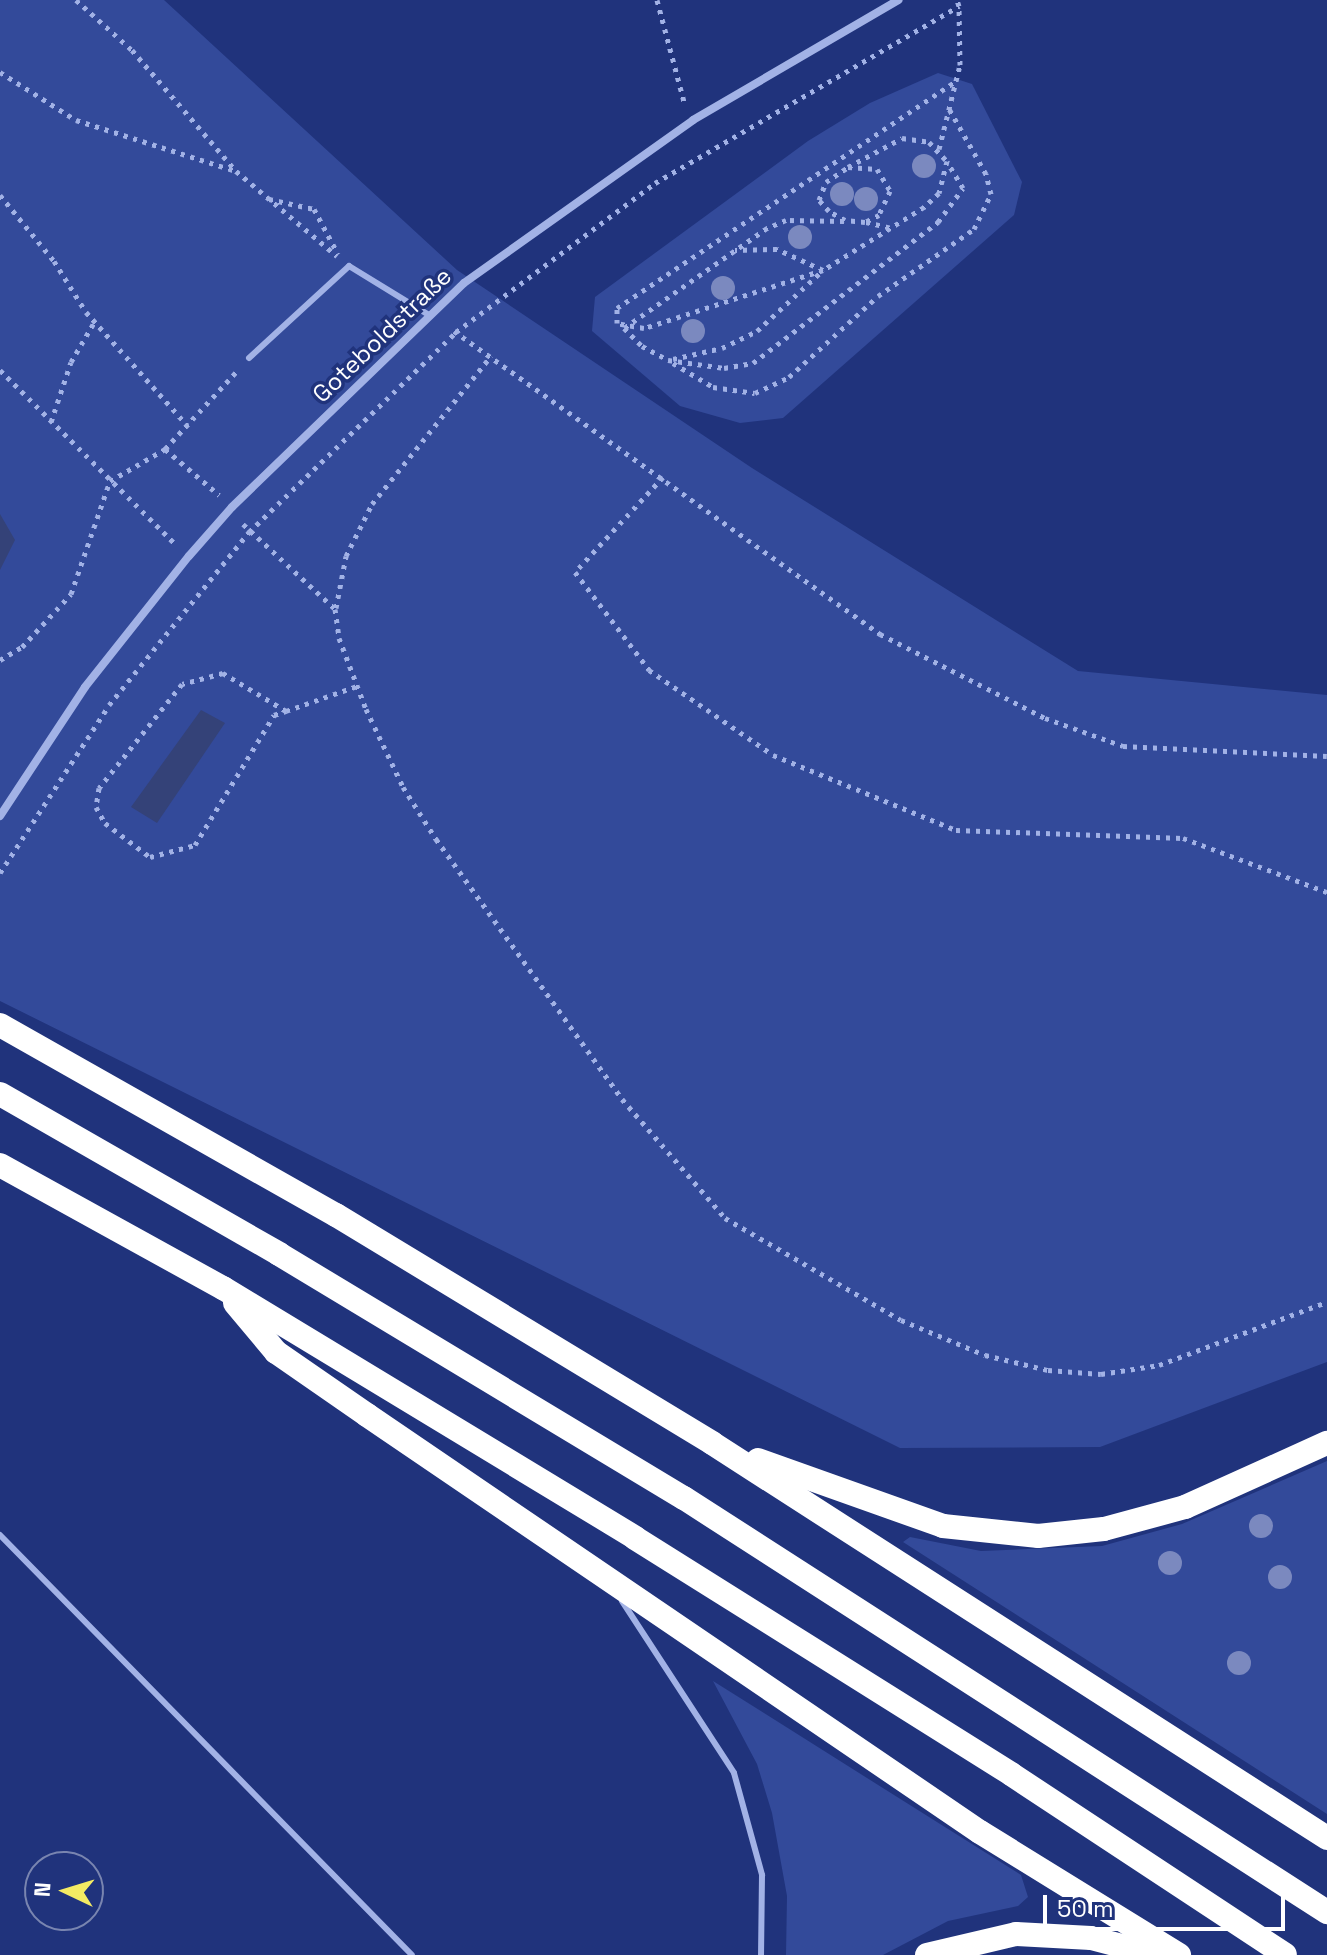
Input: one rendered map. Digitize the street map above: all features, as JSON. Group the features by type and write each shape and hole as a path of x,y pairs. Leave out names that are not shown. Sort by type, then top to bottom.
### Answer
{"highway":[{"path":"0,1025 336,1215 712,1443 1327,1838"},
{"path":"0,1094 279,1254 684,1498 1327,1912"},
{"path":"0,1165 223,1288 649,1547 1011,1774 1285,1955"},
{"path":"223,1288 276,1352 609,1582 980,1832 1179,1955"},
{"path":"712,1443 943,1526 1038,1536 1104,1529 1185,1507 1327,1443"},
{"path":"927,1955 1016,1934 1091,1938 1157,1955"}],"street":[{"name":"Goteboldstraße","path":"0,816 85,687 189,556 232,507 464,283 693,120 898,0"}],"lane":[{"path":"249,358 349,266 429,315"},
{"path":"0,1535 412,1955"},
{"path":"609,1582 734,1773 762,1875 761,1955"}],"path":[{"path":"76,0 132,50 236,171 349,266"},
{"path":"657,0 683,101 693,120"},
{"path":"939,149 947,105 956,81 958,3"},
{"path":"0,873 109,705 249,532 456,332 655,183 958,3"},
{"path":"0,72 76,120 236,171"},
{"path":"947,105 986,174 991,194 974,229 878,296 789,377 755,393 713,387 642,346 617,323 617,308 956,81"},
{"path":"668,360 724,368 766,356 853,282 916,242 957,201 963,188 939,149 916,138 902,138 848,167 818,193 829,211 845,220"},
{"path":"668,360 722,348 757,331 823,270 891,228 939,193 947,161"},
{"path":"848,167 877,169 890,191 879,215 865,222"},
{"path":"0,195 95,321 187,425"},
{"path":"266,199 314,209 340,258"},
{"path":"624,328 733,250 786,220 845,220 891,228"},
{"path":"733,250 777,249 823,270"},
{"path":"624,328 644,328 697,314 823,270"},
{"path":"429,315 663,477 880,634 1045,718 1123,746 1327,756"},
{"path":"51,422 71,362 95,321"},
{"path":"491,356 372,504 346,556 335,609 339,638 357,686 403,787 436,839 622,1099 725,1218 779,1254 901,1320 985,1355 1048,1370 1101,1374 1159,1365 1327,1302"},
{"path":"0,660 22,647 71,594 110,481 165,449 249,358"},
{"path":"0,370 189,556"},
{"path":"165,449 232,507 249,532 335,609"},
{"path":"663,477 575,572 649,670 773,755 956,830 1183,838 1327,892"},
{"path":"286,711 223,673 182,684 99,788 96,807 105,823 150,857 195,845 274,715 286,711 357,686"}],"shaded area":[{"path":"0,0 164,0 457,270 752,468 1078,671 1327,695 1327,1362 1100,1447 900,1448 0,1001"},
{"path":"938,73 972,84 1022,182 1014,215 783,418 740,423 680,406 592,331 595,297 808,141 870,103"},
{"path":"0,514 15,540 0,570"},
{"path":"201,710 225,723 157,823 131,807"},
{"path":"1327,1461 1327,1814 903,1542 910,1537 981,1551 1102,1546 1182,1524"},
{"path":"713,1681 1021,1875 1028,1897 1018,1906 948,1921 883,1955 786,1955 787,1896 772,1813 757,1764"}]}
